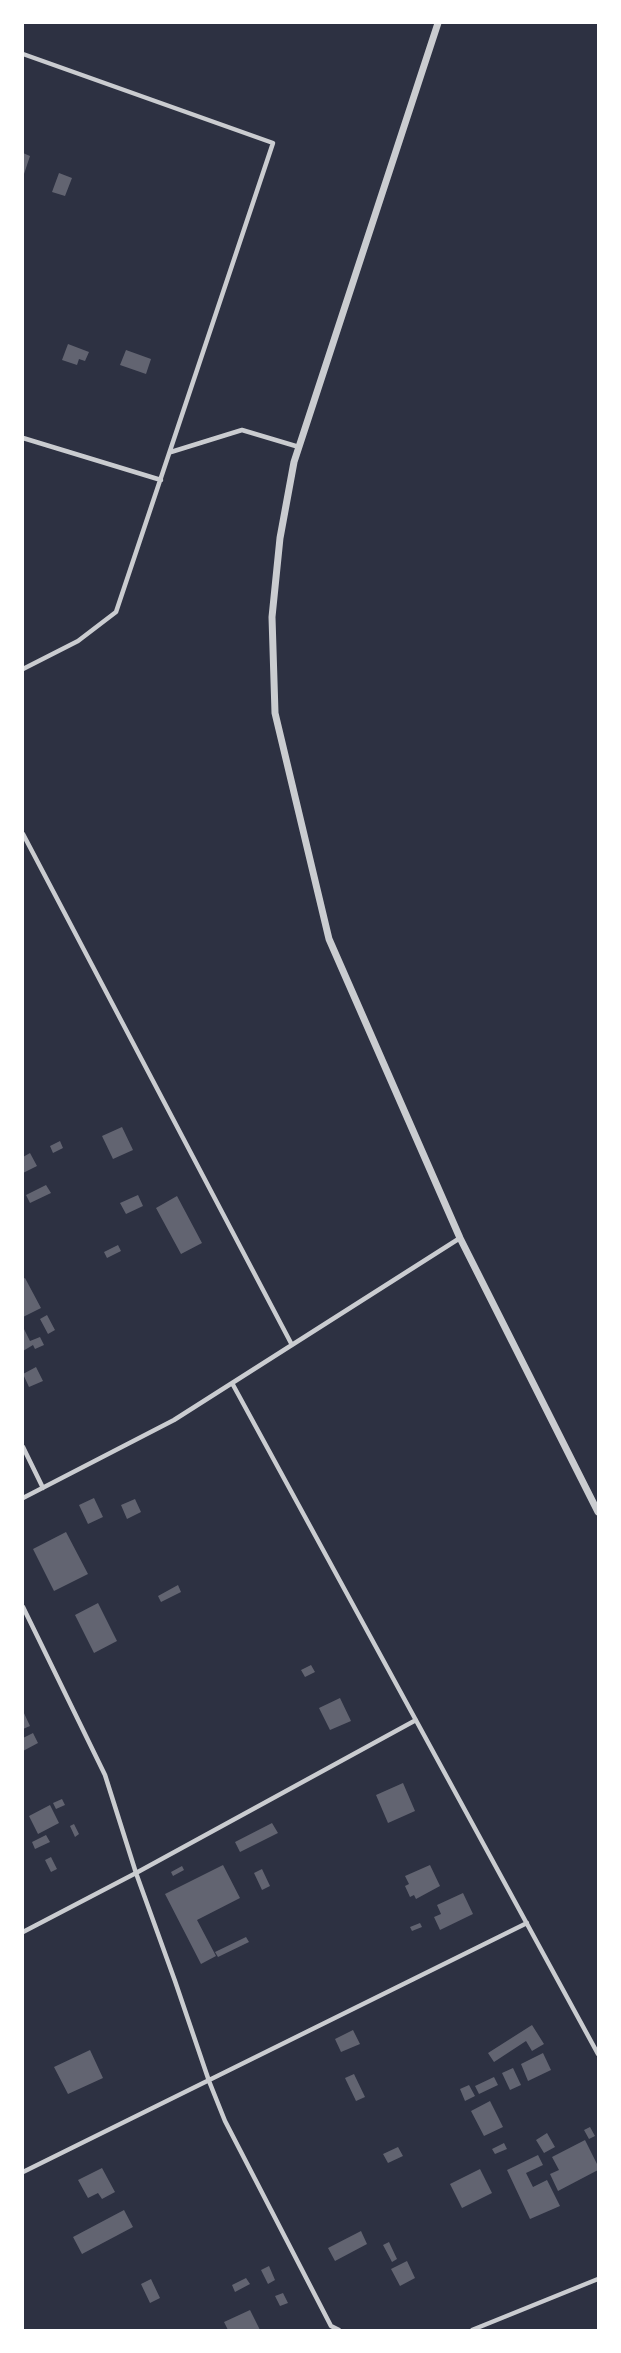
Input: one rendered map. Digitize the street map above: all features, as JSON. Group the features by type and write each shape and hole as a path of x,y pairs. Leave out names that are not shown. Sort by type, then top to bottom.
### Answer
{"street":[{"path":"438,23 299,447 280,538 272,617 275,713 328,939 460,1238 598,1512"}],"lane":[{"path":"23,54 273,143 116,612 78,642 23,669"},
{"path":"170,453 242,430 299,447"},
{"path":"23,438 161,480"},
{"path":"23,834 292,1345"},
{"path":"23,1498 174,1420 460,1238"},
{"path":"232,1383 598,2054"},
{"path":"23,1447 43,1488"},
{"path":"23,1607 105,1775 136,1873 225,2121 331,2326 339,2330"},
{"path":"23,1932 416,1720"},
{"path":"23,2172 527,1923"},
{"path":"472,2330 598,2279"}],"building":[{"path":"23,153 30,156 23,177"},
{"path":"59,173 72,178 65,196 52,192"},
{"path":"68,344 89,352 85,361 79,359 77,365 62,360"},
{"path":"126,350 151,359 146,374 120,365"},
{"path":"122,1127 133,1150 113,1159 102,1136"},
{"path":"60,1141 63,1148 53,1153 50,1146"},
{"path":"30,1153 37,1166 23,1173 23,1157"},
{"path":"46,1185 51,1193 30,1203 26,1195"},
{"path":"138,1195 143,1206 126,1214 120,1203"},
{"path":"177,1196 202,1243 181,1254 156,1208"},
{"path":"118,1245 121,1251 107,1258 104,1252"},
{"path":"25,1278 41,1308 23,1317 23,1279"},
{"path":"47,1315 55,1330 48,1334 40,1319"},
{"path":"23,1327 30,1341 40,1337 44,1345 35,1349 33,1345 23,1351"},
{"path":"36,1367 43,1381 29,1387 23,1374"},
{"path":"94,1498 103,1517 88,1524 79,1505"},
{"path":"135,1499 141,1512 127,1519 121,1505"},
{"path":"66,1532 88,1574 54,1591 33,1549"},
{"path":"178,1585 181,1592 161,1602 158,1596"},
{"path":"98,1603 117,1641 94,1653 75,1615"},
{"path":"311,1665 315,1672 305,1677 301,1670"},
{"path":"340,1698 351,1721 330,1730 319,1708"},
{"path":"23,1711 30,1726 23,1729"},
{"path":"33,1733 38,1743 23,1751 23,1738"},
{"path":"403,1783 415,1811 388,1823 376,1795"},
{"path":"62,1799 65,1805 56,1809 53,1803"},
{"path":"50,1805 59,1823 38,1834 29,1816"},
{"path":"272,1823 278,1833 240,1852 235,1842"},
{"path":"74,1824 79,1834 75,1837 70,1826"},
{"path":"46,1835 50,1842 35,1849 32,1842"},
{"path":"51,1857 57,1869 51,1872 45,1860"},
{"path":"223,1865 240,1898 197,1920 216,1956 201,1964 165,1894"},
{"path":"430,1865 440,1886 416,1899 414,1895 410,1897 405,1886 409,1884 405,1876"},
{"path":"182,1866 184,1870 173,1876 171,1872"},
{"path":"262,1869 270,1886 262,1890 254,1873"},
{"path":"463,1893 473,1914 440,1930 434,1917 441,1914 437,1905"},
{"path":"420,1923 422,1927 412,1931 410,1927"},
{"path":"246,1937 249,1942 218,1957 215,1952"},
{"path":"532,2025 544,2044 532,2051 526,2041 494,2062 488,2053"},
{"path":"353,2030 360,2044 341,2052 335,2039"},
{"path":"90,2050 103,2078 68,2094 54,2067"},
{"path":"543,2053 551,2070 528,2081 521,2064"},
{"path":"513,2068 521,2085 510,2090 502,2073"},
{"path":"354,2074 365,2097 356,2101 345,2078"},
{"path":"494,2077 498,2085 479,2094 475,2086"},
{"path":"469,2085 475,2096 465,2101 460,2089"},
{"path":"490,2101 503,2127 484,2136 471,2111"},
{"path":"590,2127 595,2136 589,2139 584,2130"},
{"path":"547,2133 555,2147 544,2153 536,2140"},
{"path":"585,2140 598,2170 558,2191 550,2174 559,2170 552,2157"},
{"path":"504,2143 507,2149 495,2154 492,2149"},
{"path":"398,2147 403,2156 388,2163 383,2154"},
{"path":"538,2155 543,2165 526,2173 533,2187 547,2180 560,2206 530,2219 507,2170"},
{"path":"102,2168 115,2192 102,2199 98,2193 88,2198 78,2180"},
{"path":"480,2169 492,2193 462,2208 450,2184"},
{"path":"124,2210 133,2227 82,2254 73,2237"},
{"path":"361,2231 367,2244 335,2261 328,2248"},
{"path":"389,2242 397,2259 392,2262 383,2245"},
{"path":"407,2261 415,2278 400,2286 391,2269"},
{"path":"269,2266 275,2280 268,2284 261,2270"},
{"path":"246,2278 250,2284 235,2292 232,2285"},
{"path":"151,2279 160,2298 150,2303 141,2284"},
{"path":"283,2293 288,2303 280,2306 275,2296"},
{"path":"250,2310 260,2330 228,2330 224,2322"}]}
